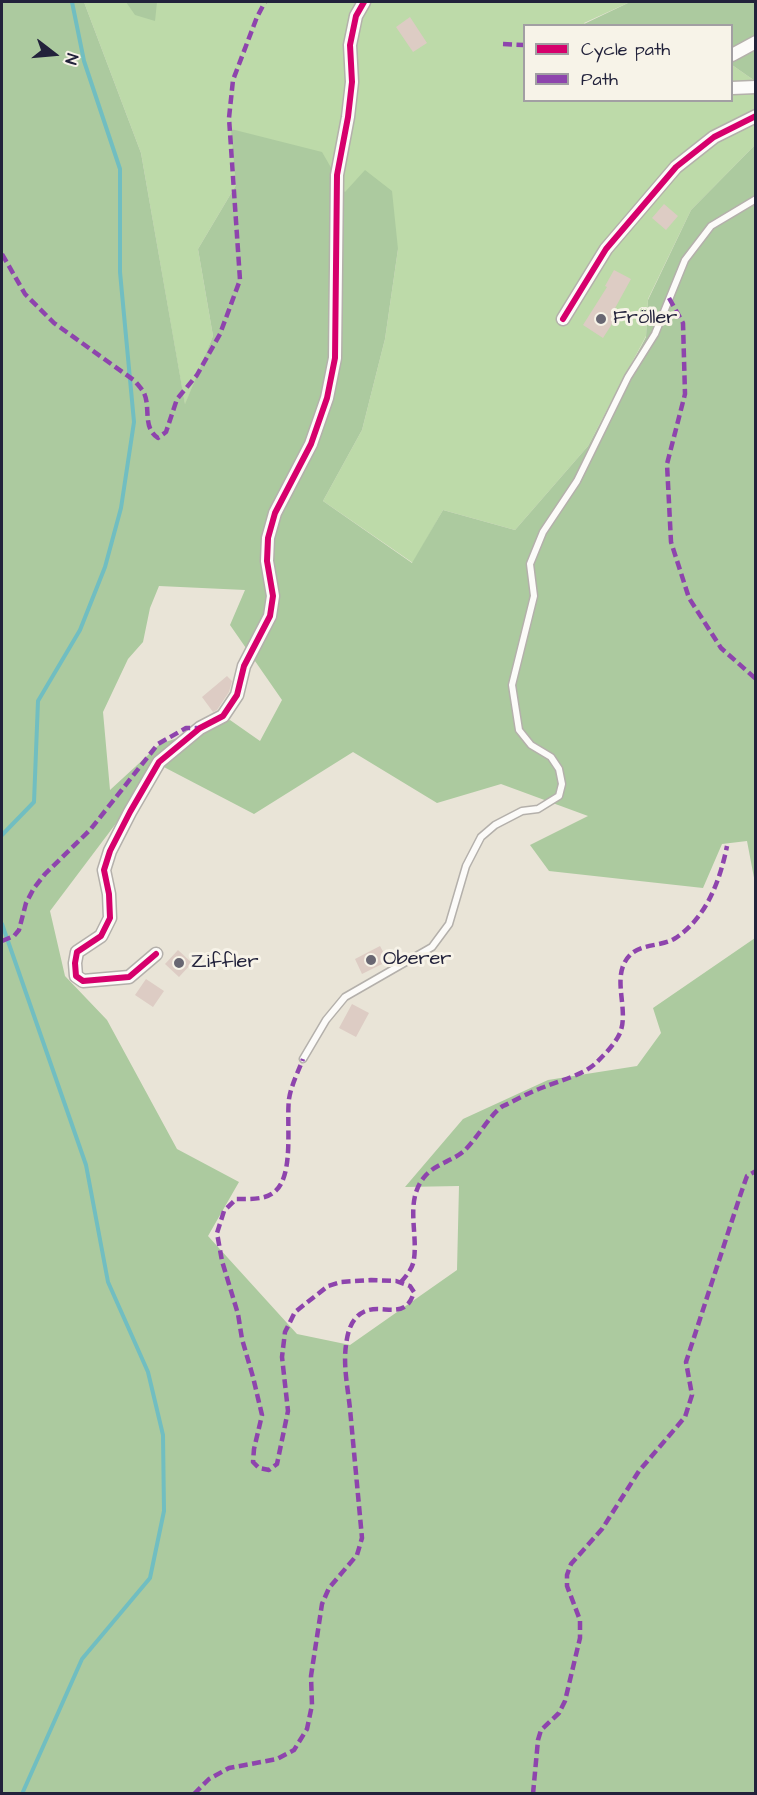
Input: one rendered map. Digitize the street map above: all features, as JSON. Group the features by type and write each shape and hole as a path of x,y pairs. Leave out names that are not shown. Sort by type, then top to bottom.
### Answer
{"street":[{"path":"156,954 129,977 83,981 76,976 77,952 101,936 110,918 110,894 104,870 110,851 130,812 159,762 200,728 223,716 237,695 243,666 270,616 273,596 267,561 267,538 275,513 314,434 327,398 335,358 337,176 352,82 350,45 356,16 364,2"},
{"path":"733,54 756,42"},
{"path":"733,88 756,87"},
{"path":"563,319 606,249 676,167 714,137 756,116"}],"lane":[{"path":"303,1059 326,1020 345,997 432,947 449,924 466,866 481,837 495,825 522,811 538,809 559,796 562,784 559,769 551,757 531,745 519,730 512,685 534,596 530,564 543,532 578,481 628,377 655,334 685,260 711,226 756,199"}],"green space":[{"path":"2,2 84,2 141,153 185,404 213,336 198,249 236,185 231,129 322,152 345,192 365,170 392,191 398,249 385,339 362,430 323,501 412,563 443,510 515,530 588,446 646,337 648,300 691,210 755,145 755,883 747,841 722,844 703,888 549,871 530,845 588,816 501,784 437,803 353,752 254,814 160,765 50,911 65,976 107,1020 177,1149 239,1182 208,1236 297,1334 350,1345 457,1270 459,1186 405,1187 463,1119 548,1080 637,1066 661,1033 653,1008 755,938 755,1793 2,1794","holes":["159,586 245,590 230,625 282,700 260,741 230,720 160,744 110,790 103,712 128,659 143,642 150,608"]},
{"path":"84,2 630,2 585,24 523,24 523,102 733,102 733,66 755,81 755,145 691,210 648,299 646,336 588,446 515,530 443,510 413,563 323,501 362,430 385,339 398,249 345,192 232,129 236,185 198,249 213,336 185,405 141,153"},
{"path":"126,2 157,2 155,21 135,15"},
{"path":"630,2 755,2 755,81 733,66 733,24 584,24"}],"building":[{"path":"410,17 427,43 413,52 396,27"},
{"path":"664,204 678,216 666,230 652,218"},
{"path":"614,270 631,279 614,310 619,313 603,338 583,325 607,287 605,286"},
{"path":"227,676 232,681 229,692 217,710 213,712 202,697"},
{"name":"Oberer","path":"380,946 388,961 362,974 355,959"},
{"name":"Ziffler","path":"178,950 192,963 179,977 165,964"},
{"path":"146,979 164,991 153,1007 135,995"},
{"path":"352,1004 369,1013 356,1037 339,1028"}],"waterway":[{"path":"2,835 34,802 38,701 80,630 105,567 121,508 134,422 120,272 120,169 84,61 72,2"},
{"path":"2,924 86,1165 108,1282 148,1372 163,1435 164,1511 150,1578 82,1659 22,1794"}],"marked path":[{"path":"2,254 25,294 54,323 135,381 144,393 148,423 153,434 158,438 166,432 177,399 197,375 220,334 240,280 229,118 233,80 265,2"},
{"path":"503,44 523,45"},
{"path":"669,298 683,323 685,394 667,464 671,542 689,598 721,648 756,679"},
{"path":"2,941 14,936 19,930 26,903 45,874 90,830 158,744 186,728 200,728"},
{"path":"401,1282 413,1262 415,1248 413,1216 415,1194 419,1184 434,1168 464,1151 498,1109 592,1067 613,1045 620,1033 622,1023 620,982 625,962 636,951 674,939 695,921 716,886 727,846"},
{"path":"194,1794 209,1779 229,1768 277,1759 294,1750 307,1729 312,1705 311,1676 322,1604 329,1588 357,1555 362,1538 345,1369 348,1335 353,1322 363,1312 403,1308 414,1292 410,1286 396,1281 341,1282 328,1286 295,1312 285,1332 282,1357 288,1411 277,1464 269,1470 259,1468 253,1462 262,1415 242,1339 238,1314 222,1261 217,1233 224,1211 236,1199 265,1197 280,1186 287,1163 289,1099 303,1059"},
{"path":"533,1794 541,1730 559,1713 565,1701 580,1638 580,1620 567,1586 567,1575 571,1564 602,1529 639,1471 685,1417 692,1395 686,1362 747,1176 756,1171"}],"cycle path":[{"path":"156,954 129,977 83,981 76,976 77,952 101,936 110,918 109,894 104,870 110,851 130,812 159,762 200,728 223,716 237,695 244,666 270,616 273,596 267,561 268,538 275,513 311,444 327,398 335,358 337,175 352,82 350,45 356,16 364,2"},
{"path":"563,319 606,249 676,167 714,137 756,116"}],"place":[{"name":"Fröller","path":"601,319"},
{"name":"Oberer","path":"371,960"},
{"name":"Ziffler","path":"179,963"}]}
